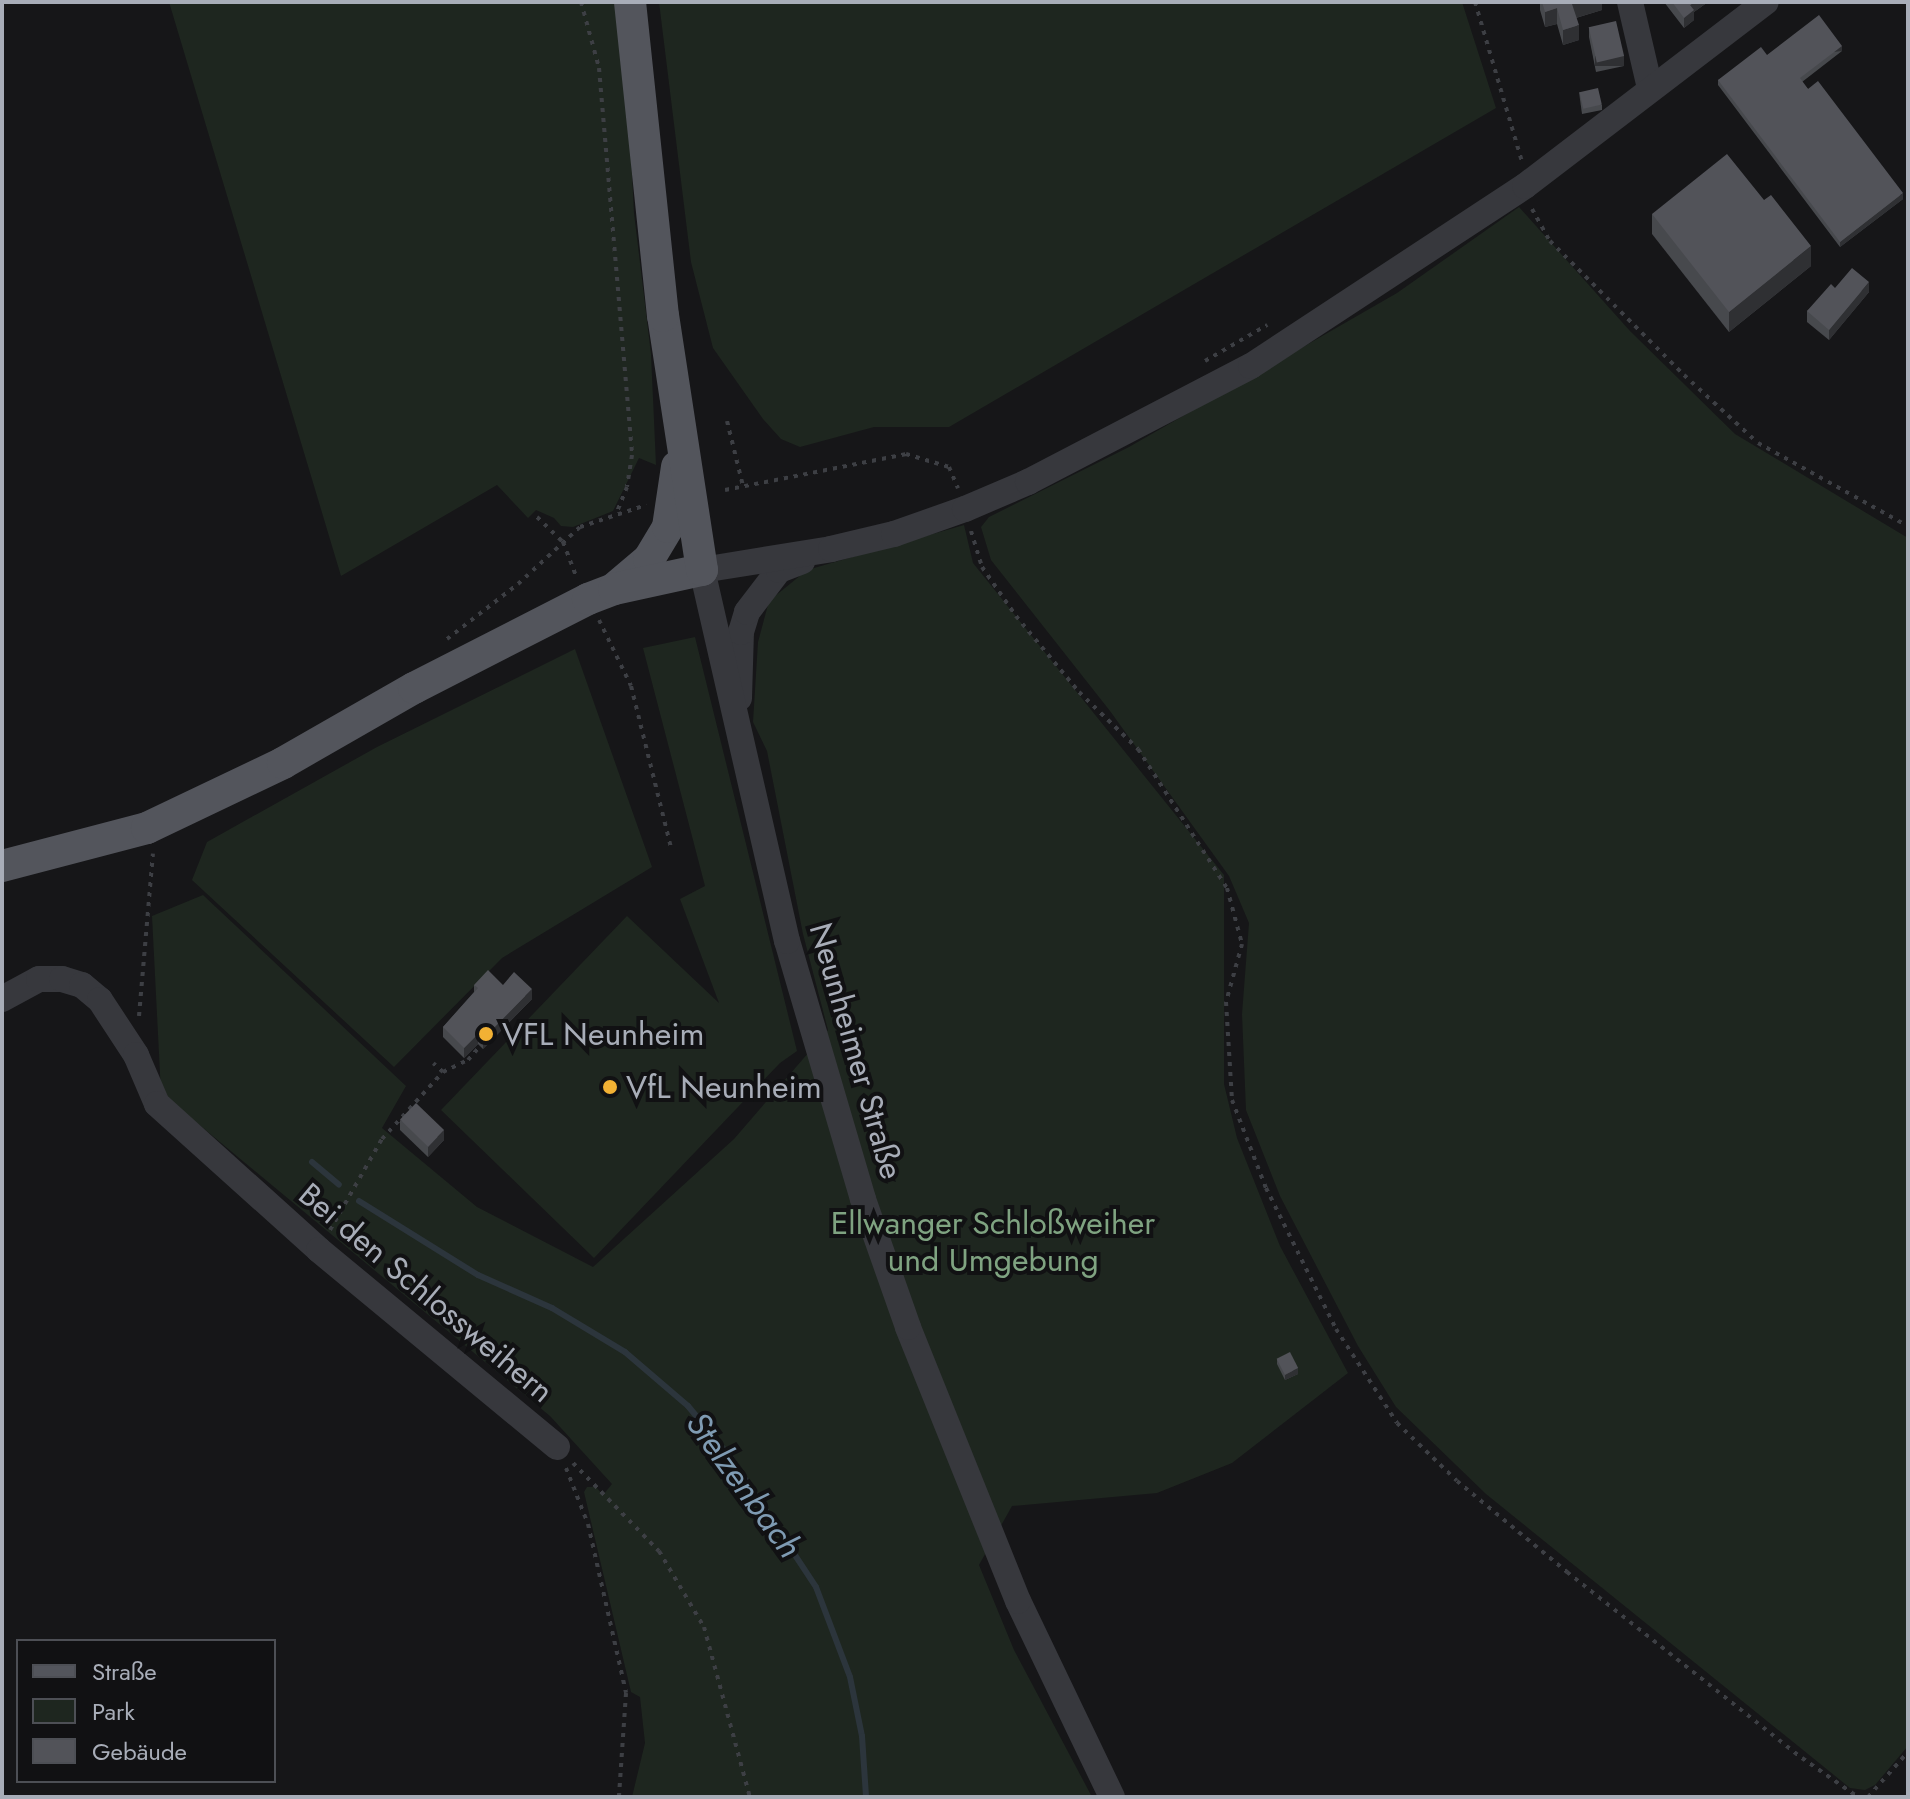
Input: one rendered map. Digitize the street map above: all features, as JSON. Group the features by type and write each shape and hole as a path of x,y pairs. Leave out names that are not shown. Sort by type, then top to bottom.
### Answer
{"main road":[{"path":"601,594 702,570 646,174 630,2"},
{"path":"2,866 147,828 283,763 414,688 601,594 649,559 668,527 682,440"}],"street":[{"path":"1630,2 1650,88"},
{"path":"702,570 831,549 894,534 965,509 1028,482 1251,366 1517,176 1650,88 1766,2"},
{"path":"736,722 741,632 747,612 779,570 831,549"},
{"name":"Neunheimer Straße","path":"702,570 787,941 863,1199 908,1327 1012,1587 1112,1797"},
{"name":"Bei den Schlossweihern","path":"2,999 39,979 62,979 82,985 100,1000 136,1055 157,1104 319,1250 557,1447"}],"path":[{"path":"581,2 599,68 632,455 627,487 616,514"},
{"path":"1475,2 1522,158 1517,176 1550,241 1684,375 1758,443 1908,526"},
{"path":"1198,366 1275,320"},
{"path":"727,421 743,486"},
{"path":"725,490 906,454 949,467 957,486 972,481"},
{"path":"439,644 488,609 580,527 652,504"},
{"path":"965,509 982,567 1016,616 1079,692 1138,749 1227,888 1242,944 1226,1002 1232,1100 1266,1188 1336,1329 1397,1423 1457,1481 1567,1572 1802,1758 1858,1797"},
{"path":"537,517 563,542 601,594 631,686 671,848"},
{"path":"136,1055 153,847 147,828"},
{"path":"319,1250 382,1139 443,1072 468,1060 480,1046"},
{"path":"433,1063 443,1072"},
{"path":"413,1104 421,1112"},
{"path":"557,1447 588,1524 626,1693 619,1797"},
{"name":"Bei den Schlossweihern","path":"557,1447 659,1551 704,1627 750,1797"},
{"path":"1868,1797 1908,1752"}],"green space":[{"path":"169,2 623,2 634,213 651,354 656,465 639,458 613,511 573,527 561,526 554,518 536,510 528,518 497,485 341,576"},
{"path":"659,2 1462,2 1496,108 949,427 874,427 800,447 781,439 763,419 713,348 691,262"},
{"path":"1519,207 1630,331 1735,434 1908,538 1908,1746 1875,1785 1865,1790 1850,1788 1486,1494 1396,1407 1358,1346 1280,1196 1246,1110 1242,1014 1249,923 1229,876 1110,711 991,560 981,527 989,517 1129,447 1397,293"},
{"name":"Ellwanger Schloßweiher und Umgebung","path":"964,525 973,563 1224,875 1224,1084 1237,1138 1280,1246 1348,1373 1232,1463 1157,1493 1012,1506 979,1565 1014,1650 1092,1797 632,1797 645,1743 640,1697 631,1692 584,1492 587,1487 596,1487 603,1495 612,1484 550,1416 161,1093 152,916 203,895 406,1086 382,1128 477,1207 593,1267 734,1139 828,1030 803,934 767,751 753,722 758,642 769,601 807,570"},
{"name":"VfL Neunheim","path":"695,637 797,1051 780,1063 594,1258 441,1110 627,916 719,1003 680,899 705,886 643,648"},
{"path":"575,649 652,867 502,958 394,1067 192,880 207,842 377,747"}],"building":[{"path":"1542,2 1578,2 1572,4 1579,25 1563,30 1557,8 1545,12"},
{"path":"1672,2 1695,2 1690,5 1694,10 1684,18"},
{"path":"1819,15 1842,46 1800,78 1808,89 1818,81 1903,193 1840,242 1718,80 1761,47 1767,55"},
{"path":"1616,21 1624,56 1597,62 1589,27"},
{"path":"1598,88 1602,105 1583,109 1579,92"},
{"path":"1727,154 1764,200 1771,195 1811,246 1729,312 1652,214"},
{"path":"1852,268 1869,282 1829,330 1807,311 1831,284 1835,288"},
{"path":"488,970 503,985 514,972 532,989 483,1039 478,1034 464,1048 443,1027 478,988 474,985"},
{"path":"416,1103 444,1130 428,1147 400,1120"},
{"path":"1290,1352 1298,1368 1285,1375 1277,1359"}],"waterway":[{"name":"Stelzenbach","path":"312,1162 339,1185"},
{"name":"Stelzenbach","path":"359,1201 478,1275 552,1308 625,1352 688,1406 731,1458 816,1587 850,1677 862,1736 866,1797"}],"place":[{"name":"VFL Neunheim","path":"486,1034"},
{"name":"VfL Neunheim","path":"610,1087"}]}
